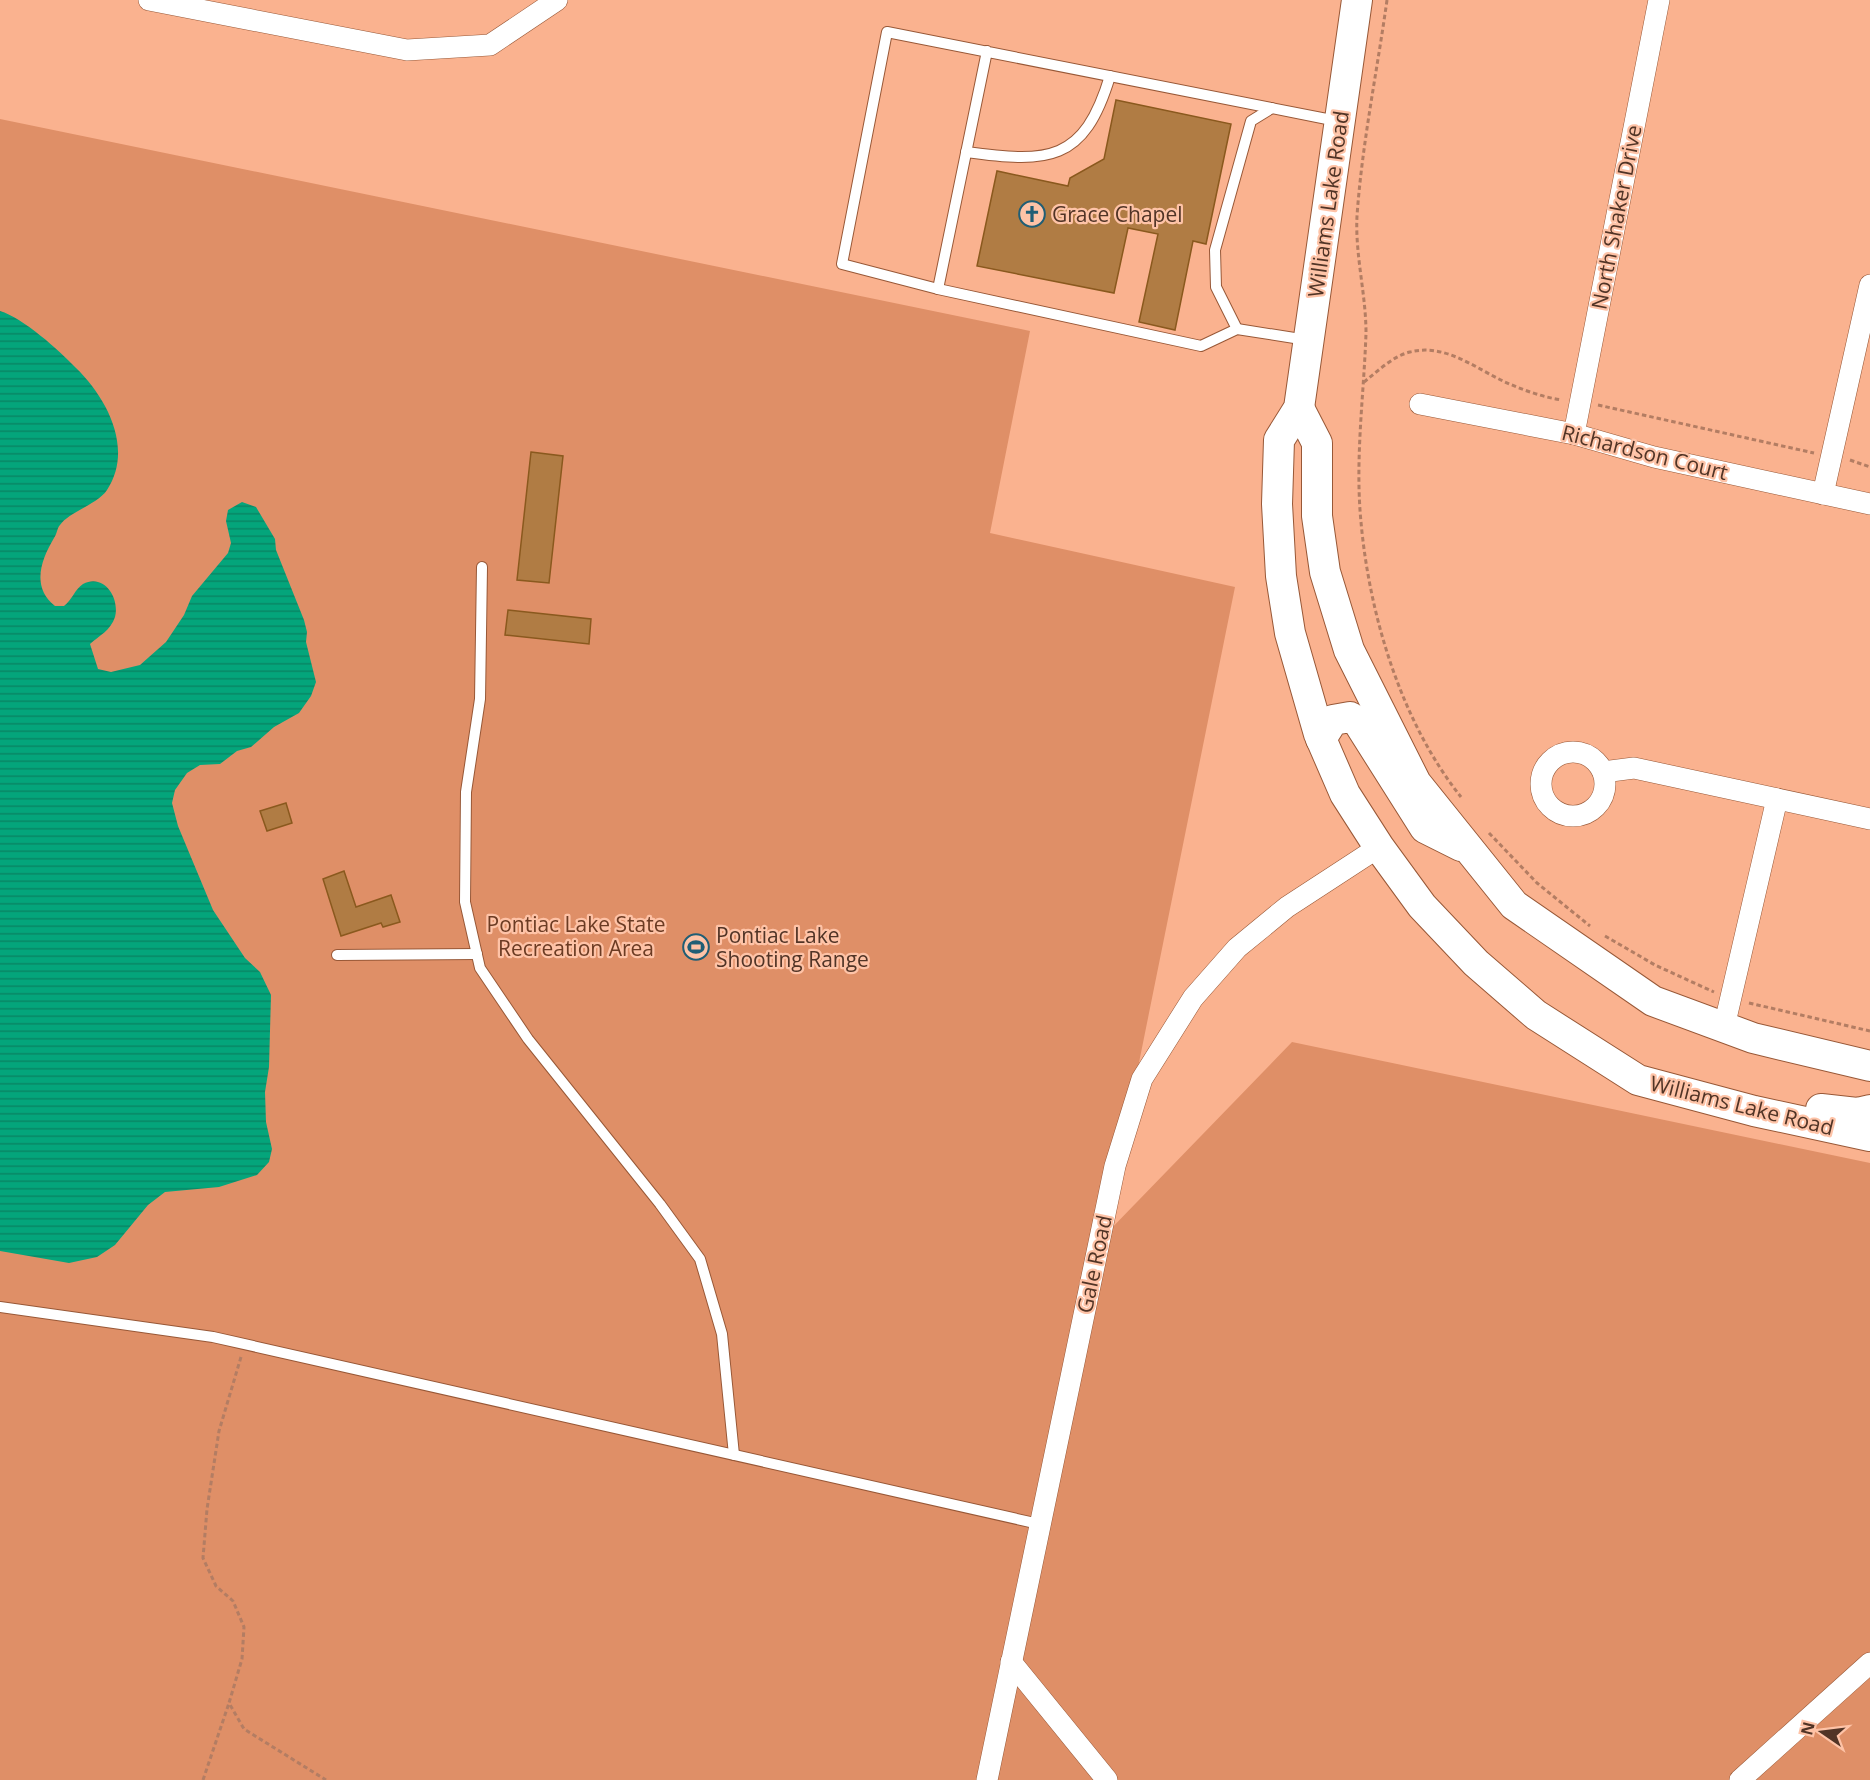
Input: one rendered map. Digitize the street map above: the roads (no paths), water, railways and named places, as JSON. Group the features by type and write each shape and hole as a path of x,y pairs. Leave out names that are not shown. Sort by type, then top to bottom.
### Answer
{"main road":[{"name":"Williams Lake Road","path":"1357,0 1299,408 1279,440 1277,504 1280,562 1290,633 1321,739 1346,794 1379,848 1422,906 1476,963 1536,1015 1638,1080 1754,1111 1870,1136"},
{"path":"1299,408 1317,443 1317,516 1323,561 1349,650 1410,773 1476,837 1514,905 1653,1001 1753,1038 1870,1066"},
{"path":"1280,562 1293,556 1307,555 1323,561"},
{"path":"1321,739 1333,720 1350,717 1358,722 1425,828 1476,837"},
{"path":"1638,1080 1691,1077 1826,1110 1857,1113 1870,1110"}],"street":[{"path":"149,0 407,50 490,45 557,0"},
{"name":"North Shaker Drive","path":"1574,434 1659,0"},
{"path":"1823,494 1870,285"},
{"name":"Richardson Court","path":"1420,404 1574,434 1654,457 1870,504"},
{"path":"1603,772 1634,768 1870,819"},
{"path":"1724,1028 1777,799"},
{"name":"Gale Road","path":"987,1780 1115,1166 1142,1079 1193,998 1237,948 1287,907 1379,848"},
{"path":"1011,1662 1107,1780"},
{"path":"1740,1780 1870,1663"}],"lane":[{"path":"1309,340 1237,329 1201,346 938,289 842,264 887,32 1340,121"},
{"path":"938,289 987,51"},
{"path":"966,152 1020,159 1059,151 1082,136 1100,110 1110,76"},
{"path":"1237,329 1216,287 1215,250 1251,121 1272,108"},
{"path":"482,567 480,699 466,792 465,814 465,902 480,968 528,1039 660,1204 700,1259 723,1334 734,1455"},
{"path":"337,955 477,954"},
{"path":"0,1307 213,1337 1039,1524"}],"place":[{"name":"Grace Chapel","path":"1032,214"},
{"name":"Pontiac Lake Shooting Range","path":"696,947"}],"park label":[{"name":"Pontiac Lake State Recreation Area","path":"576,936"}]}
